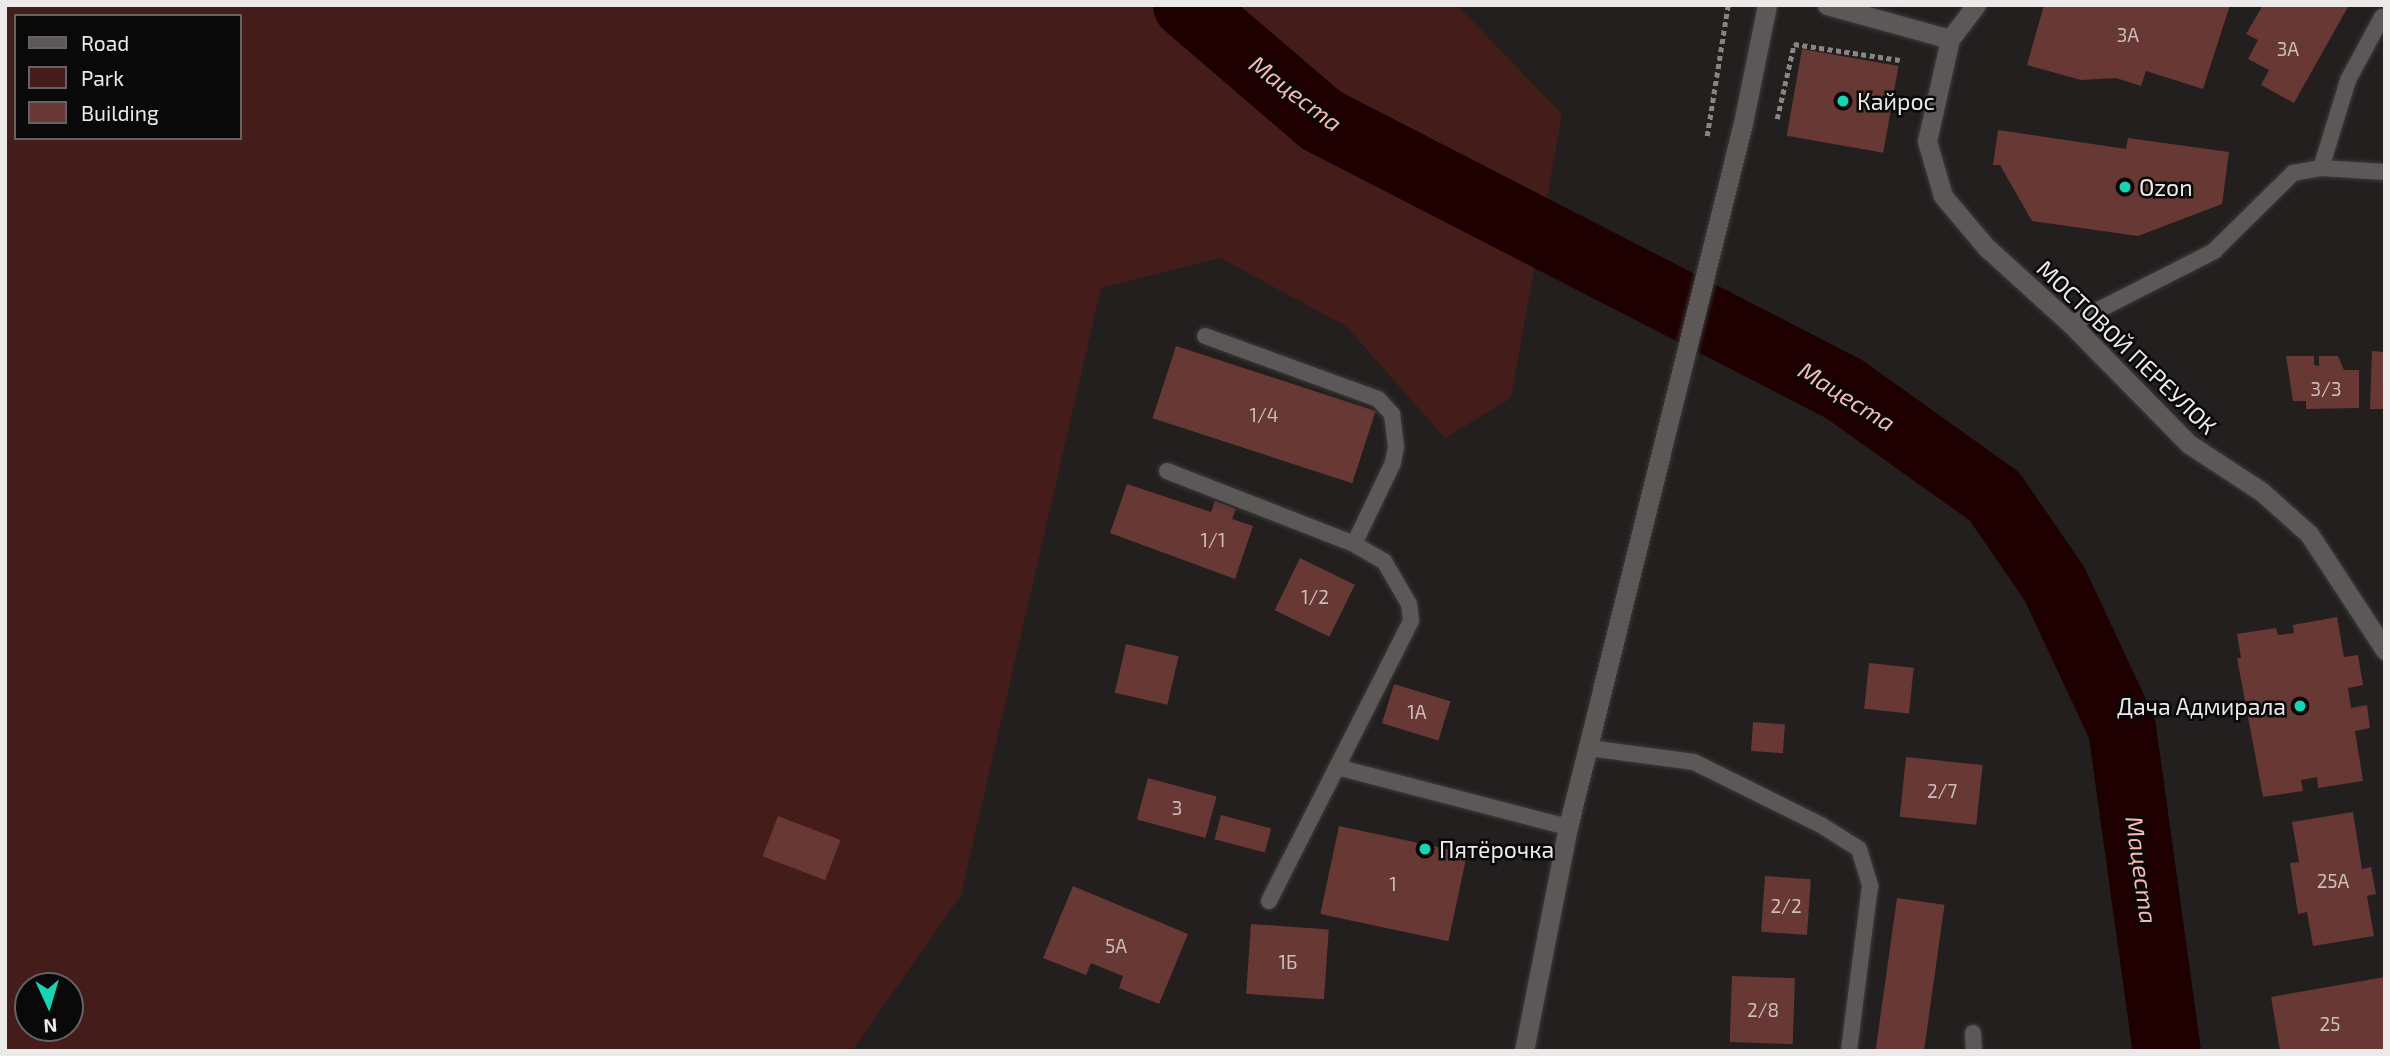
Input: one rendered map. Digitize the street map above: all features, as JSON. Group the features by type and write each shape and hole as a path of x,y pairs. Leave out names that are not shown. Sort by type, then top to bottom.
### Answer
{"street":[{"path":"1524,1051 1567,827 1743,123 1767,5"},
{"path":"1827,5 1950,39"},
{"name":"МОСТОВОЙ ПЕРЕУЛОК","path":"1976,5 1950,39 1927,141 1943,196 1986,247 2071,324 2189,444 2262,492 2309,534 2385,650"}],"lane":[{"path":"2321,168 2347,80 2382,17"},
{"path":"2071,324 2214,251 2293,173 2321,168 2385,172"},
{"path":"1205,336 1378,399 1392,414 1396,447 1393,463 1354,544"},
{"path":"1167,471 1354,544 1384,561 1402,586 1411,621 1269,901"},
{"path":"1588,748 1694,762 1821,825 1859,849 1870,886 1849,1051"},
{"path":"1336,767 1567,827"},
{"path":"1973,1033 1974,1051"}],"path":[{"path":"1707,134 1728,5"},
{"path":"1773,132 1794,44 1900,60"}],"green space":[{"path":"5,5 1457,5 1562,114 1511,398 1445,438 1346,326 1220,258 1101,288 961,895 852,1051 5,1051"}],"building":[{"path":"2044,5 2230,5 2203,89 2146,71 2141,86 2116,78 2081,80 2027,65"},
{"path":"2263,5 2349,5 2294,103 2261,85 2269,70 2248,59 2258,40 2246,34"},
{"name":"Кайрос","path":"1802,49 1899,66 1883,153 1787,136"},
{"path":"1998,130 2126,149 2128,138 2229,152 2222,204 2138,236 2032,221 2000,165 1993,165"},
{"path":"1176,346 1376,411 1352,483 1153,418"},
{"path":"2372,351 2385,352 2385,409 2370,409"},
{"path":"2286,356 2314,356 2314,365 2319,366 2319,356 2338,356 2344,370 2359,370 2359,408 2306,409 2306,401 2293,401"},
{"path":"1127,484 1211,512 1215,501 1236,509 1232,519 1253,526 1235,579 1110,533"},
{"path":"1300,558 1355,585 1329,637 1275,610"},
{"name":"Дача Адмирала","path":"2337,617 2344,657 2358,655 2363,685 2348,688 2351,708 2367,705 2370,728 2355,731 2363,781 2318,788 2317,777 2301,780 2303,791 2263,797 2237,658 2241,658 2237,634 2276,628 2278,635 2294,633 2293,625"},
{"path":"1126,644 1179,656 1167,705 1115,693"},
{"path":"1869,663 1914,668 1909,713 1864,709"},
{"path":"1394,684 1450,701 1438,740 1382,723"},
{"path":"1753,722 1785,724 1783,753 1751,751"},
{"path":"1906,757 1983,765 1976,825 1900,817"},
{"path":"1148,778 1217,796 1205,838 1137,820"},
{"path":"2353,812 2362,869 2371,867 2376,894 2367,896 2374,936 2313,946 2307,912 2298,914 2290,863 2299,862 2292,822"},
{"path":"1221,815 1271,828 1265,853 1215,839"},
{"path":"778,816 841,840 825,880 763,856"},
{"path":"1339,826 1467,853 1448,941 1320,914"},
{"path":"1765,876 1811,879 1807,935 1761,932"},
{"path":"1073,886 1188,934 1159,1004 1119,988 1123,976 1091,963 1086,975 1043,958"},
{"path":"1897,898 1945,905 1924,1051 1875,1051"},
{"path":"1251,924 1329,929 1324,999 1246,994"},
{"path":"1732,976 1795,978 1793,1044 1730,1042"},
{"path":"2385,977 2385,1051 2280,1051 2271,997"}],"waterway":[{"name":"Мацеста","path":"1187,5 1321,120 1844,389 1994,496 2054,583 2122,728 2167,1051"}],"place":[{"name":"Кайрос","path":"1843,101"},
{"name":"Ozon","path":"2125,187"},
{"name":"Дача Адмирала","path":"2300,706"},
{"name":"Пятёрочка","path":"1425,849"}]}
